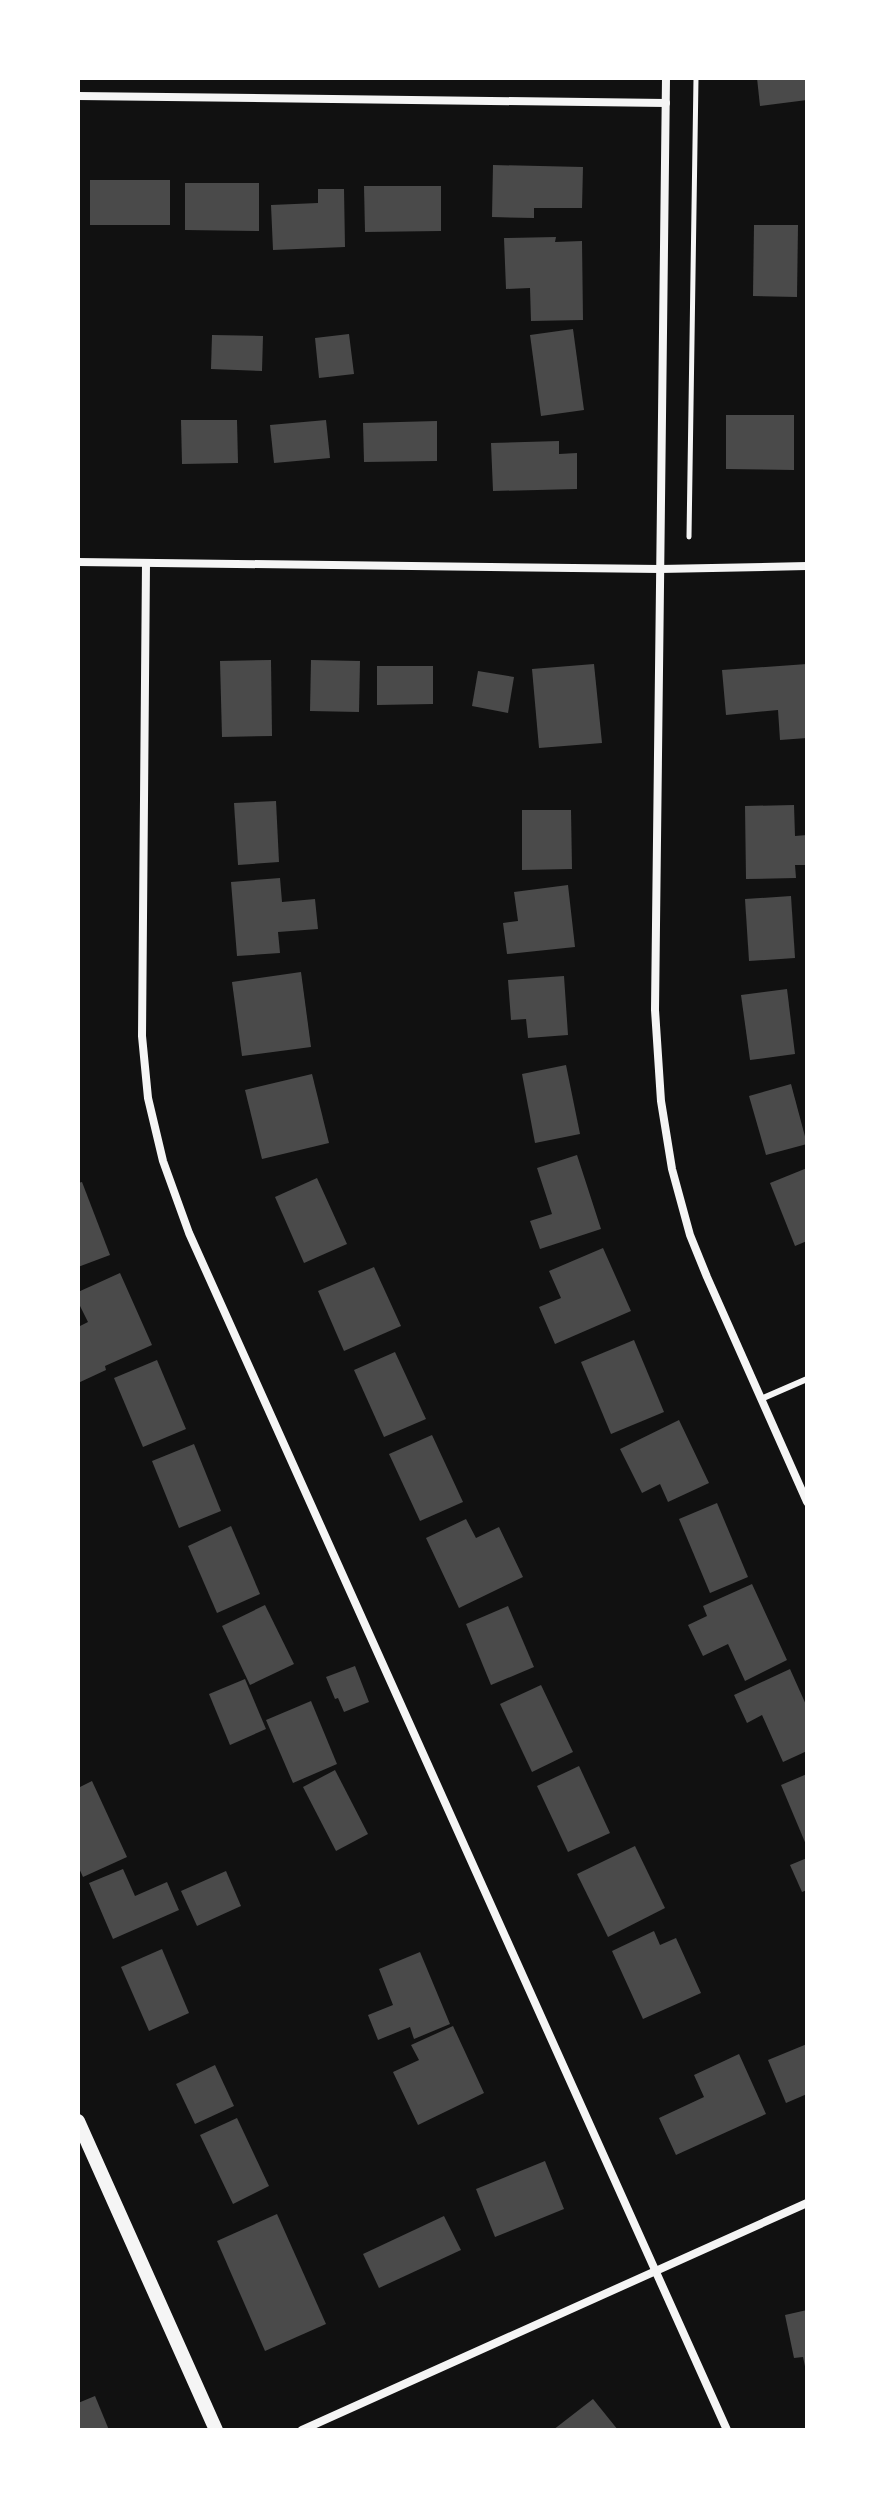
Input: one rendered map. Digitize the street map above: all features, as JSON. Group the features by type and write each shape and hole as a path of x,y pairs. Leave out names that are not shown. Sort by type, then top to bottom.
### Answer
{"street":[{"path":"666,78 655,1010 661,1101 672,1169 690,1235 807,1502"},
{"path":"78,96 666,103"},
{"path":"78,562 660,569 807,566"},
{"path":"146,563 142,1036 148,1098 163,1161 189,1233 727,2430"},
{"path":"78,2121 216,2430"},
{"path":"302,2430 807,2203"}],"lane":[{"path":"761,1399 807,1379"}],"path":[{"path":"689,537 696,78"}],"building":[{"path":"757,78 807,78 807,100 760,106"},
{"path":"493,165 583,167 582,208 534,208 534,218 492,217"},
{"path":"90,180 170,180 170,225 90,225"},
{"path":"185,183 259,183 259,231 185,230"},
{"path":"364,186 441,186 441,231 365,232"},
{"path":"318,189 344,189 345,247 273,250 271,205 318,203"},
{"path":"754,225 798,225 797,297 753,296"},
{"path":"556,237 555,242 582,241 583,320 531,321 530,288 506,289 504,238"},
{"path":"573,329 584,410 541,416 530,335"},
{"path":"349,334 354,374 319,378 315,338"},
{"path":"212,335 263,336 262,371 211,369"},
{"path":"726,415 794,415 794,470 726,469"},
{"path":"181,420 237,420 238,463 182,464"},
{"path":"326,420 330,458 274,463 270,425"},
{"path":"437,421 437,461 364,462 363,423"},
{"path":"559,441 559,454 577,453 577,489 493,491 491,443"},
{"path":"271,660 272,736 222,737 220,661"},
{"path":"311,660 360,661 359,712 310,711"},
{"path":"594,664 602,743 539,748 532,669"},
{"path":"807,664 807,738 780,740 778,710 726,715 722,670"},
{"path":"377,666 433,666 433,704 377,705"},
{"path":"478,671 514,677 508,713 472,706"},
{"path":"276,801 279,862 238,865 234,803"},
{"path":"794,805 795,836 807,835 807,865 795,865 796,878 746,879 745,806"},
{"path":"522,810 571,810 572,869 522,870"},
{"path":"280,878 282,902 315,899 318,929 278,932 280,953 237,956 231,882"},
{"path":"568,885 575,947 507,954 503,923 518,921 514,892"},
{"path":"791,896 795,958 749,961 745,899"},
{"path":"301,972 311,1047 242,1056 232,982"},
{"path":"564,976 568,1035 528,1038 526,1019 511,1020 508,980"},
{"path":"787,989 795,1054 750,1060 741,995"},
{"path":"566,1065 580,1134 535,1143 522,1074"},
{"path":"312,1074 329,1143 262,1159 245,1090"},
{"path":"791,1084 807,1144 766,1155 749,1096"},
{"path":"577,1155 601,1229 540,1249 530,1221 552,1214 537,1168"},
{"path":"807,1168 807,1241 795,1246 770,1183"},
{"path":"317,1178 347,1244 304,1263 275,1197"},
{"path":"82,1182 110,1255 78,1267 78,1183"},
{"path":"603,1248 631,1311 555,1344 539,1307 561,1298 549,1271"},
{"path":"374,1267 401,1326 344,1351 318,1291"},
{"path":"120,1273 152,1345 105,1366 106,1370 78,1383 78,1327 88,1322 78,1302 78,1292"},
{"path":"634,1340 664,1412 611,1434 581,1362"},
{"path":"395,1352 426,1419 384,1437 354,1370"},
{"path":"157,1360 186,1429 143,1447 114,1378"},
{"path":"679,1420 709,1483 668,1502 660,1484 642,1493 620,1449"},
{"path":"432,1435 463,1502 420,1521 389,1454"},
{"path":"194,1444 221,1511 179,1528 152,1461"},
{"path":"717,1503 748,1577 710,1593 679,1519"},
{"path":"466,1519 476,1538 499,1527 523,1577 459,1608 426,1538"},
{"path":"231,1526 260,1594 217,1613 188,1546"},
{"path":"752,1584 787,1660 745,1681 728,1644 703,1656 688,1625 707,1616 703,1606"},
{"path":"265,1605 294,1664 250,1685 222,1626"},
{"path":"508,1606 534,1667 491,1685 466,1624"},
{"path":"355,1666 369,1702 344,1712 326,1677"},
{"path":"790,1669 807,1707 807,1751 783,1762 762,1715 747,1723 734,1695"},
{"path":"245,1679 266,1729 230,1745 209,1694"},
{"path":"541,1685 573,1752 532,1772 500,1704"},
{"path":"311,1701 337,1764 293,1783 266,1720"},
{"path":"579,1766 610,1833 568,1852 537,1786"},
{"path":"335,1770 368,1834 336,1851 303,1787"},
{"path":"807,1774 807,1847 781,1785"},
{"path":"92,1781 127,1857 83,1877 78,1866 78,1788"},
{"path":"635,1846 665,1908 608,1937 577,1874"},
{"path":"807,1858 807,1890 802,1892 790,1865"},
{"path":"123,1869 135,1896 167,1882 179,1910 113,1939 89,1883"},
{"path":"226,1871 241,1906 197,1926 181,1891"},
{"path":"654,1931 660,1945 676,1938 701,1993 643,2019 612,1951"},
{"path":"162,1949 189,2013 149,2031 121,1967"},
{"path":"420,1952 450,2024 414,2039 410,2027 378,2040 368,2015 393,2005 379,1969"},
{"path":"453,2026 484,2093 418,2125 393,2072 419,2060 411,2045"},
{"path":"807,2044 807,2094 786,2103 768,2060"},
{"path":"739,2054 766,2114 676,2155 659,2118 704,2097 694,2075"},
{"path":"215,2065 234,2106 195,2124 176,2084"},
{"path":"237,2118 269,2186 233,2204 200,2135"},
{"path":"545,2161 564,2209 495,2237 476,2189"},
{"path":"277,2214 326,2324 265,2351 217,2241"},
{"path":"444,2216 461,2250 379,2288 363,2254"},
{"path":"807,2310 806,2371 803,2357 794,2358 785,2315"},
{"path":"95,2396 109,2430 78,2430 78,2403"},
{"path":"593,2399 618,2430 553,2430"}]}
